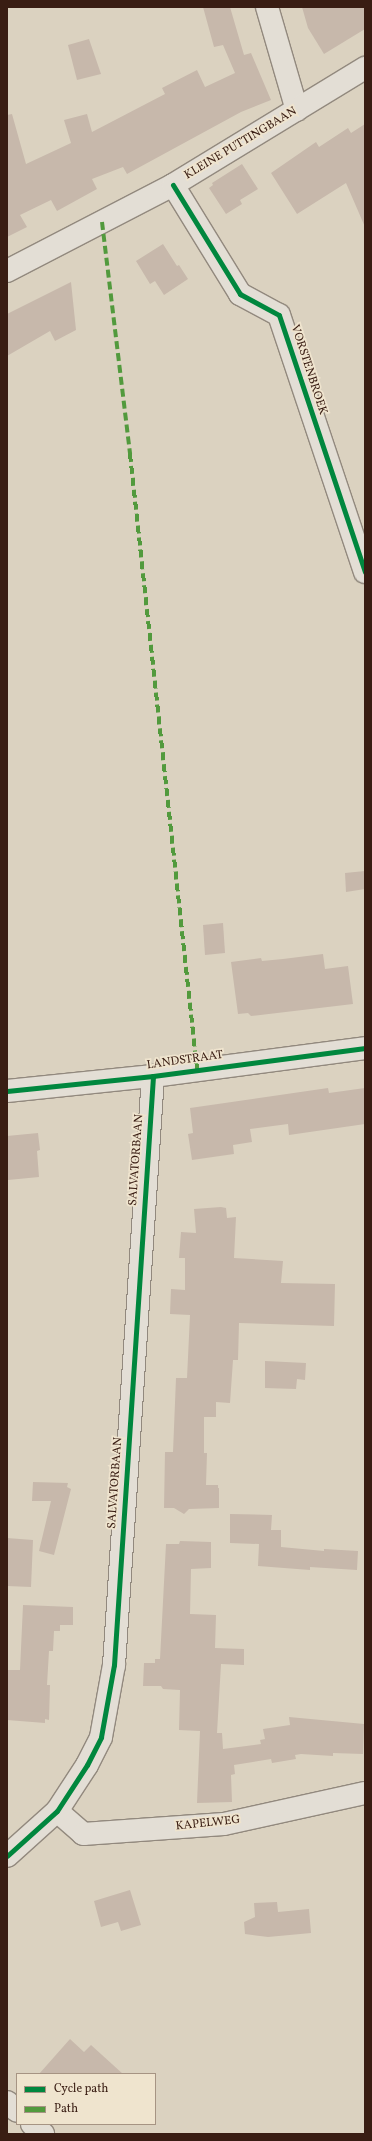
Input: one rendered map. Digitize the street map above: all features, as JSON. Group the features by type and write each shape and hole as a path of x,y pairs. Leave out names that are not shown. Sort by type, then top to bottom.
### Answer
{"street":[{"path":"267,7 297,110"},
{"name":"KLEINE PUTTINGBAAN","path":"7,271 173,185 365,68"},
{"name":"VORSTENBROEK","path":"173,185 240,294 279,315 365,572"},
{"name":"LANDSTRAAT","path":"7,1091 153,1076 365,1048"},
{"name":"SALVATORBAAN","path":"7,1856 57,1810 87,1765 101,1737 114,1665 153,1076"},
{"name":"KAPELWEG","path":"57,1810 83,1834 224,1824 365,1793"},
{"path":"7,2102 16,2110"},
{"path":"33,2125 43,2134"}],"building":[{"path":"203,7 230,7 244,55 251,53 271,100 241,112 127,174 123,167 92,179 97,189 57,211 51,200 20,215 27,227 7,237 7,115 12,114 26,164 71,143 64,120 87,114 92,132 165,94 162,88 197,70 205,87 235,73 223,45 214,47"},
{"path":"302,7 365,7 365,29 324,54 308,28"},
{"path":"89,39 101,74 77,80 68,45"},
{"path":"365,124 365,227 346,183 297,214 271,173 316,142 319,147 348,128 351,133"},
{"path":"242,164 258,189 240,200 242,204 226,214 209,188 213,185 212,183"},
{"path":"163,244 177,266 179,265 188,279 164,295 155,281 150,284 136,261"},
{"path":"71,282 76,330 55,341 50,331 7,356 7,314"},
{"path":"365,871 365,889 346,892 345,873"},
{"path":"223,923 225,953 205,955 203,925"},
{"path":"323,954 325,969 348,966 353,1004 251,1016 248,1013 238,1014 231,962 261,958 262,961"},
{"path":"328,1088 329,1093 365,1088 365,1124 289,1135 288,1124 250,1129 252,1142 233,1145 234,1154 192,1160 188,1134 193,1133 190,1108"},
{"path":"38,1133 40,1150 37,1151 39,1177 8,1180 7,1136"},
{"path":"226,1208 227,1218 236,1217 234,1258 283,1261 281,1283 335,1284 334,1326 239,1323 238,1360 233,1360 230,1403 216,1402 216,1417 204,1417 204,1453 207,1453 206,1485 218,1485 219,1508 189,1509 184,1514 174,1508 164,1508 165,1452 173,1452 176,1378 187,1378 190,1315 170,1314 171,1289 185,1290 185,1258 179,1258 181,1232 196,1233 194,1209"},
{"path":"265,1361 306,1363 305,1380 297,1379 296,1389 265,1388"},
{"path":"33,1482 68,1483 67,1487 71,1489 54,1555 39,1551 51,1501 32,1501"},
{"path":"230,1514 272,1515 271,1530 281,1530 281,1547 324,1551 324,1549 358,1551 357,1570 310,1567 310,1570 258,1566 259,1544 230,1543"},
{"path":"7,1538 33,1540 31,1587 7,1586"},
{"path":"180,1541 211,1542 211,1568 191,1569 190,1614 216,1615 215,1648 244,1649 244,1665 221,1664 217,1733 222,1733 223,1749 261,1744 260,1740 265,1739 263,1729 290,1725 289,1717 364,1724 363,1754 333,1753 333,1756 301,1754 295,1755 296,1759 272,1763 271,1759 234,1765 235,1774 231,1775 232,1802 197,1803 200,1731 179,1730 180,1690 163,1689 161,1686 143,1686 144,1663 155,1663 155,1659 160,1659 166,1544 179,1544"},
{"path":"23,1605 73,1607 73,1625 60,1625 60,1631 54,1631 53,1651 49,1651 47,1685 50,1685 49,1720 45,1719 45,1723 7,1720 7,1670 20,1670"},
{"path":"130,1890 141,1925 121,1931 118,1922 101,1927 94,1901"},
{"path":"277,1902 278,1912 309,1909 311,1933 268,1937 245,1934 244,1922 255,1917 254,1903"},
{"path":"70,2039 84,2052 91,2045 122,2073 40,2073"}],"marked path":[{"path":"102,222 130,454 197,1069"}],"cycle path":[{"path":"173,185 240,294 279,315 365,572"},
{"path":"7,1091 153,1076 365,1048"},
{"path":"7,1856 57,1811 87,1765 101,1737 114,1665 153,1076"}]}
